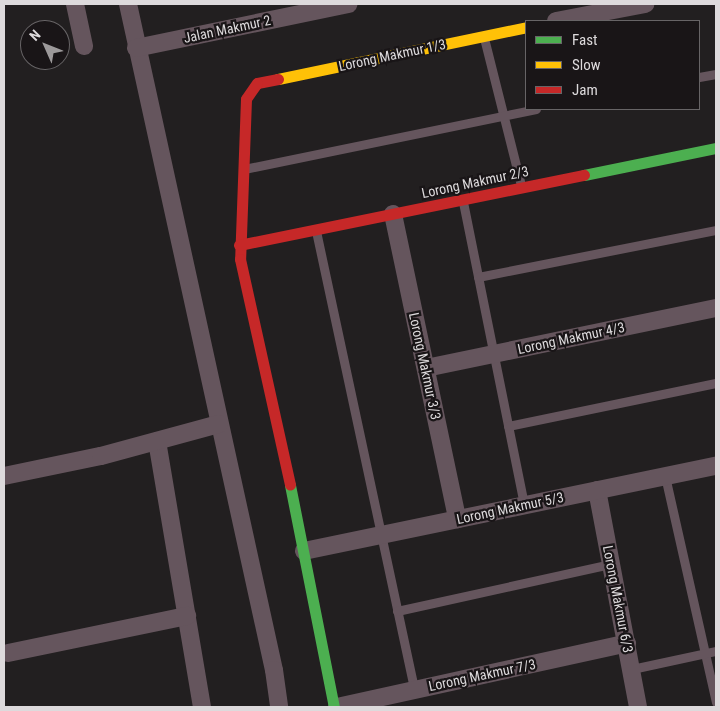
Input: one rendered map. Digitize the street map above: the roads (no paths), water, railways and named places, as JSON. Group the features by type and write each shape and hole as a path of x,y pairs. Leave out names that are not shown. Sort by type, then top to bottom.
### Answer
{"street":[{"path":"75,4 84,46"},
{"path":"128,4 279,707"},
{"name":"Jalan Makmur 2","path":"136,48 348,4"},
{"path":"561,20 645,4"},
{"name":"Lorong Makmur 1/3","path":"242,170 246,99 257,83 525,27"},
{"name":"Lorong Makmur 2/3","path":"239,245 716,148"},
{"path":"242,170 240,260 336,707"},
{"name":"Lorong Makmur 3/3","path":"393,214 457,519"},
{"name":"Lorong Makmur 4/3","path":"426,368 716,308"},
{"path":"4,476 219,424"},
{"path":"157,440 202,707"},
{"name":"Lorong Makmur 5/3","path":"304,551 716,466"},
{"name":"Lorong Makmur 6/3","path":"596,490 638,707"},
{"path":"8,653 187,616"},
{"name":"Lorong Makmur 7/3","path":"336,707 627,643"}],"lane":[{"path":"483,36 505,115 522,187"},
{"path":"700,77 716,74"},
{"path":"242,170 531,110"},
{"path":"463,200 524,505"},
{"path":"316,230 414,690"},
{"path":"478,277 716,230"},
{"path":"508,426 716,383"},
{"path":"665,476 716,702"},
{"path":"397,611 611,564"},
{"path":"632,669 716,650"}]}
